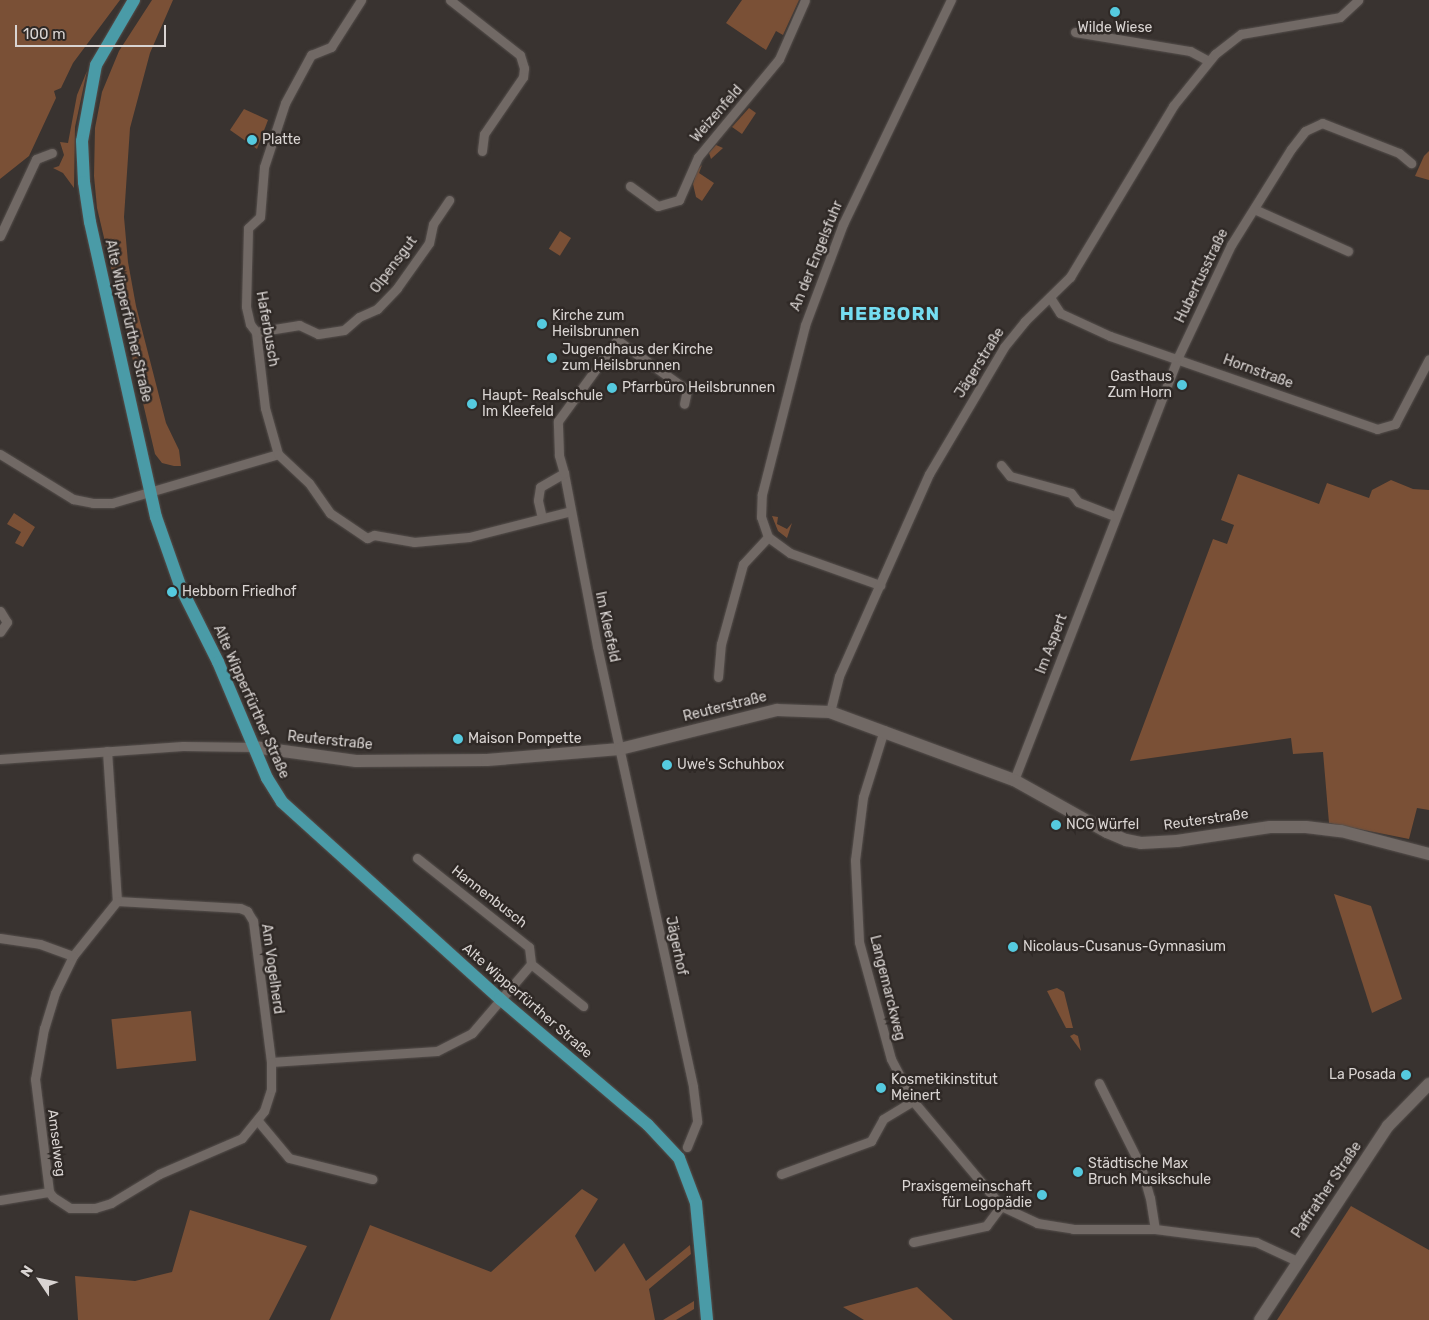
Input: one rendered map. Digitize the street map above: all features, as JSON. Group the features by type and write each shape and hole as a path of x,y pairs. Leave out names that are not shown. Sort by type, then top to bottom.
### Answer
{"main road":[{"name":"Alte Wipperfürther Straße","path":"134,0 96,65 82,141 90,222 152,492 156,517 181,588 218,662 273,789 291,812 500,999 648,1125 679,1158 696,1203 707,1320"}],"street":[{"name":"Haferbusch","path":"278,454 265,408 256,332 250,324 246,306 248,228 260,217 264,167 283,114 284,103 311,55 332,47 361,0"},
{"path":"450,0 520,55 524,68 523,77 484,134 482,151"},
{"name":"Weizenfeld","path":"630,186 658,206 679,200 698,157 779,59 806,0"},
{"name":"An der Engelsfuhr","path":"768,537 761,517 762,494 804,325 842,224 951,0"},
{"name":"Jägerstraße","path":"830,712 839,676 929,474 1004,347 1024,321 1051,299 1070,277 1173,106 1209,62 1241,34 1340,17 1358,0"},
{"path":"1075,32 1190,51 1209,62"},
{"name":"Hubertusstraße","path":"1178,358 1231,245 1305,131 1322,123 1399,153 1411,162"},
{"path":"0,236 36,159 52,153"},
{"name":"Olpensgut","path":"256,332 299,325 318,334 344,330 359,317 377,309 397,288 429,243 433,224 449,200"},
{"path":"1254,209 1348,251"},
{"name":"Hornstraße","path":"1051,299 1060,313 1110,336 1383,430 1391,428 1400,417 1429,359"},
{"name":"Im Kleefeld","path":"620,749 559,455 558,421 618,340 688,390 684,404"},
{"name":"Im Aspert","path":"1014,780 1115,516 1124,502 1178,358"},
{"path":"0,454 73,499 112,503 278,454 309,482 330,513 367,538 374,535 414,542 469,537 571,511"},
{"path":"1001,465 1010,476 1071,493 1078,502 1115,516"},
{"path":"542,518 538,500 540,486 564,473"},
{"path":"718,677 721,644 743,564 768,537 790,553 880,585"},
{"path":"0,611 8,622 0,632"},
{"name":"Reuterstraße","path":"0,759 107,751 254,747 356,761 487,760 620,749 777,710 830,712 884,730 1014,780 1107,832 1141,843 1270,826 1306,827 1342,831 1429,854"},
{"name":"Langemarckweg","path":"884,730 863,796 855,860 859,942 891,1059 912,1101 1001,1206 1037,1223 1073,1229 1155,1229 1256,1242 1297,1261"},
{"name":"Jägerhof","path":"620,749 696,1108 697,1122 687,1147"},
{"path":"107,751 117,901"},
{"name":"Hannenbusch","path":"417,858 529,947 531,964"},
{"name":"Amselweg","path":"117,901 74,956 55,993 44,1028 35,1079 48,1192 70,1208 95,1208 111,1203 160,1174 242,1138 258,1121 271,1089 271,1062"},
{"name":"Am Vogelherd","path":"117,901 240,908 247,911 253,921 271,1062"},
{"path":"0,938 40,944 74,956"},
{"path":"271,1062 437,1051 472,1033 531,964 583,1006"},
{"path":"1098,1083 1141,1167 1150,1198 1155,1229"},
{"name":"Paffrather Straße","path":"1260,1320 1297,1261 1388,1126 1429,1084"},
{"path":"781,1174 871,1141 883,1119 912,1101"},
{"path":"258,1121 289,1158 372,1179"},
{"path":"0,1200 48,1192"},
{"path":"913,1242 986,1226 1001,1206"}],"shaded area":[{"path":"0,0 120,0 73,63 61,88 54,91 56,98 29,156 0,179"},
{"path":"152,0 173,0 150,53 130,128 124,217 128,262 136,306 166,423 179,450 181,466 162,463 155,454 97,208 94,176 95,128 102,92 119,51"},
{"path":"742,0 799,0 783,35 776,31 766,50 726,23"},
{"path":"87,71 75,127 74,188 63,173 53,168 59,166 64,155 60,142 68,143 77,95"},
{"path":"749,108 756,113 742,134 732,127"},
{"path":"244,109 268,120 257,149 230,130"},
{"path":"716,145 723,148 711,159 709,153"},
{"path":"1429,151 1429,180 1415,176 1424,156"},
{"path":"702,165 699,173 714,183 702,201 696,197 693,184 697,170"},
{"path":"560,231 571,238 560,256 549,249"},
{"path":"1238,474 1319,504 1327,483 1369,498 1372,490 1391,480 1413,489 1429,490 1429,810 1417,808 1409,839 1329,823 1323,752 1293,754 1291,738 1130,761 1213,539 1227,544 1234,525 1221,520"},
{"path":"14,513 35,527 23,547 15,543 21,532 7,524"},
{"path":"772,516 778,517 777,524 787,529 792,523 787,538 778,531"},
{"path":"1334,894 1371,906 1402,999 1372,1013"},
{"path":"1057,988 1064,992 1073,1028 1066,1028 1047,991"},
{"path":"191,1011 196,1061 117,1069 111,1019"},
{"path":"1074,1034 1078,1036 1081,1051 1070,1036"},
{"path":"582,1189 598,1199 575,1236 595,1272 624,1243 646,1281 690,1245 691,1254 649,1289 655,1320 330,1320 370,1225 491,1272"},
{"path":"1351,1206 1429,1250 1429,1320 1277,1320"},
{"path":"190,1210 307,1246 269,1320 78,1320 75,1276 135,1281 172,1272"},
{"path":"917,1287 953,1320 864,1320 843,1307"},
{"path":"694,1301 694,1309 676,1320 663,1320"}],"place":[{"name":"Wilde Wiese","path":"1115,12"},
{"name":"Platte","path":"252,140"},
{"name":"Kirche zum Heilsbrunnen","path":"542,324"},
{"name":"Jugendhaus der Kirche zum Heilsbrunnen","path":"552,358"},
{"name":"Gasthaus Zum Horn","path":"1182,385"},
{"name":"Pfarrbüro Heilsbrunnen","path":"612,388"},
{"name":"Haupt- Realschule Im Kleefeld","path":"472,404"},
{"name":"Hebborn Friedhof","path":"172,592"},
{"name":"Maison Pompette","path":"458,739"},
{"name":"Uwe's Schuhbox","path":"667,765"},
{"name":"NCG Würfel","path":"1056,825"},
{"name":"Nicolaus-Cusanus-Gymnasium","path":"1013,947"},
{"name":"La Posada","path":"1406,1075"},
{"name":"Kosmetikinstitut Meinert","path":"881,1088"},
{"name":"Städtische Max Bruch Musikschule","path":"1078,1172"},
{"name":"Praxisgemeinschaft für Logopädie","path":"1042,1195"}],"district":[{"name":"HEBBORN","path":"890,314"}]}
